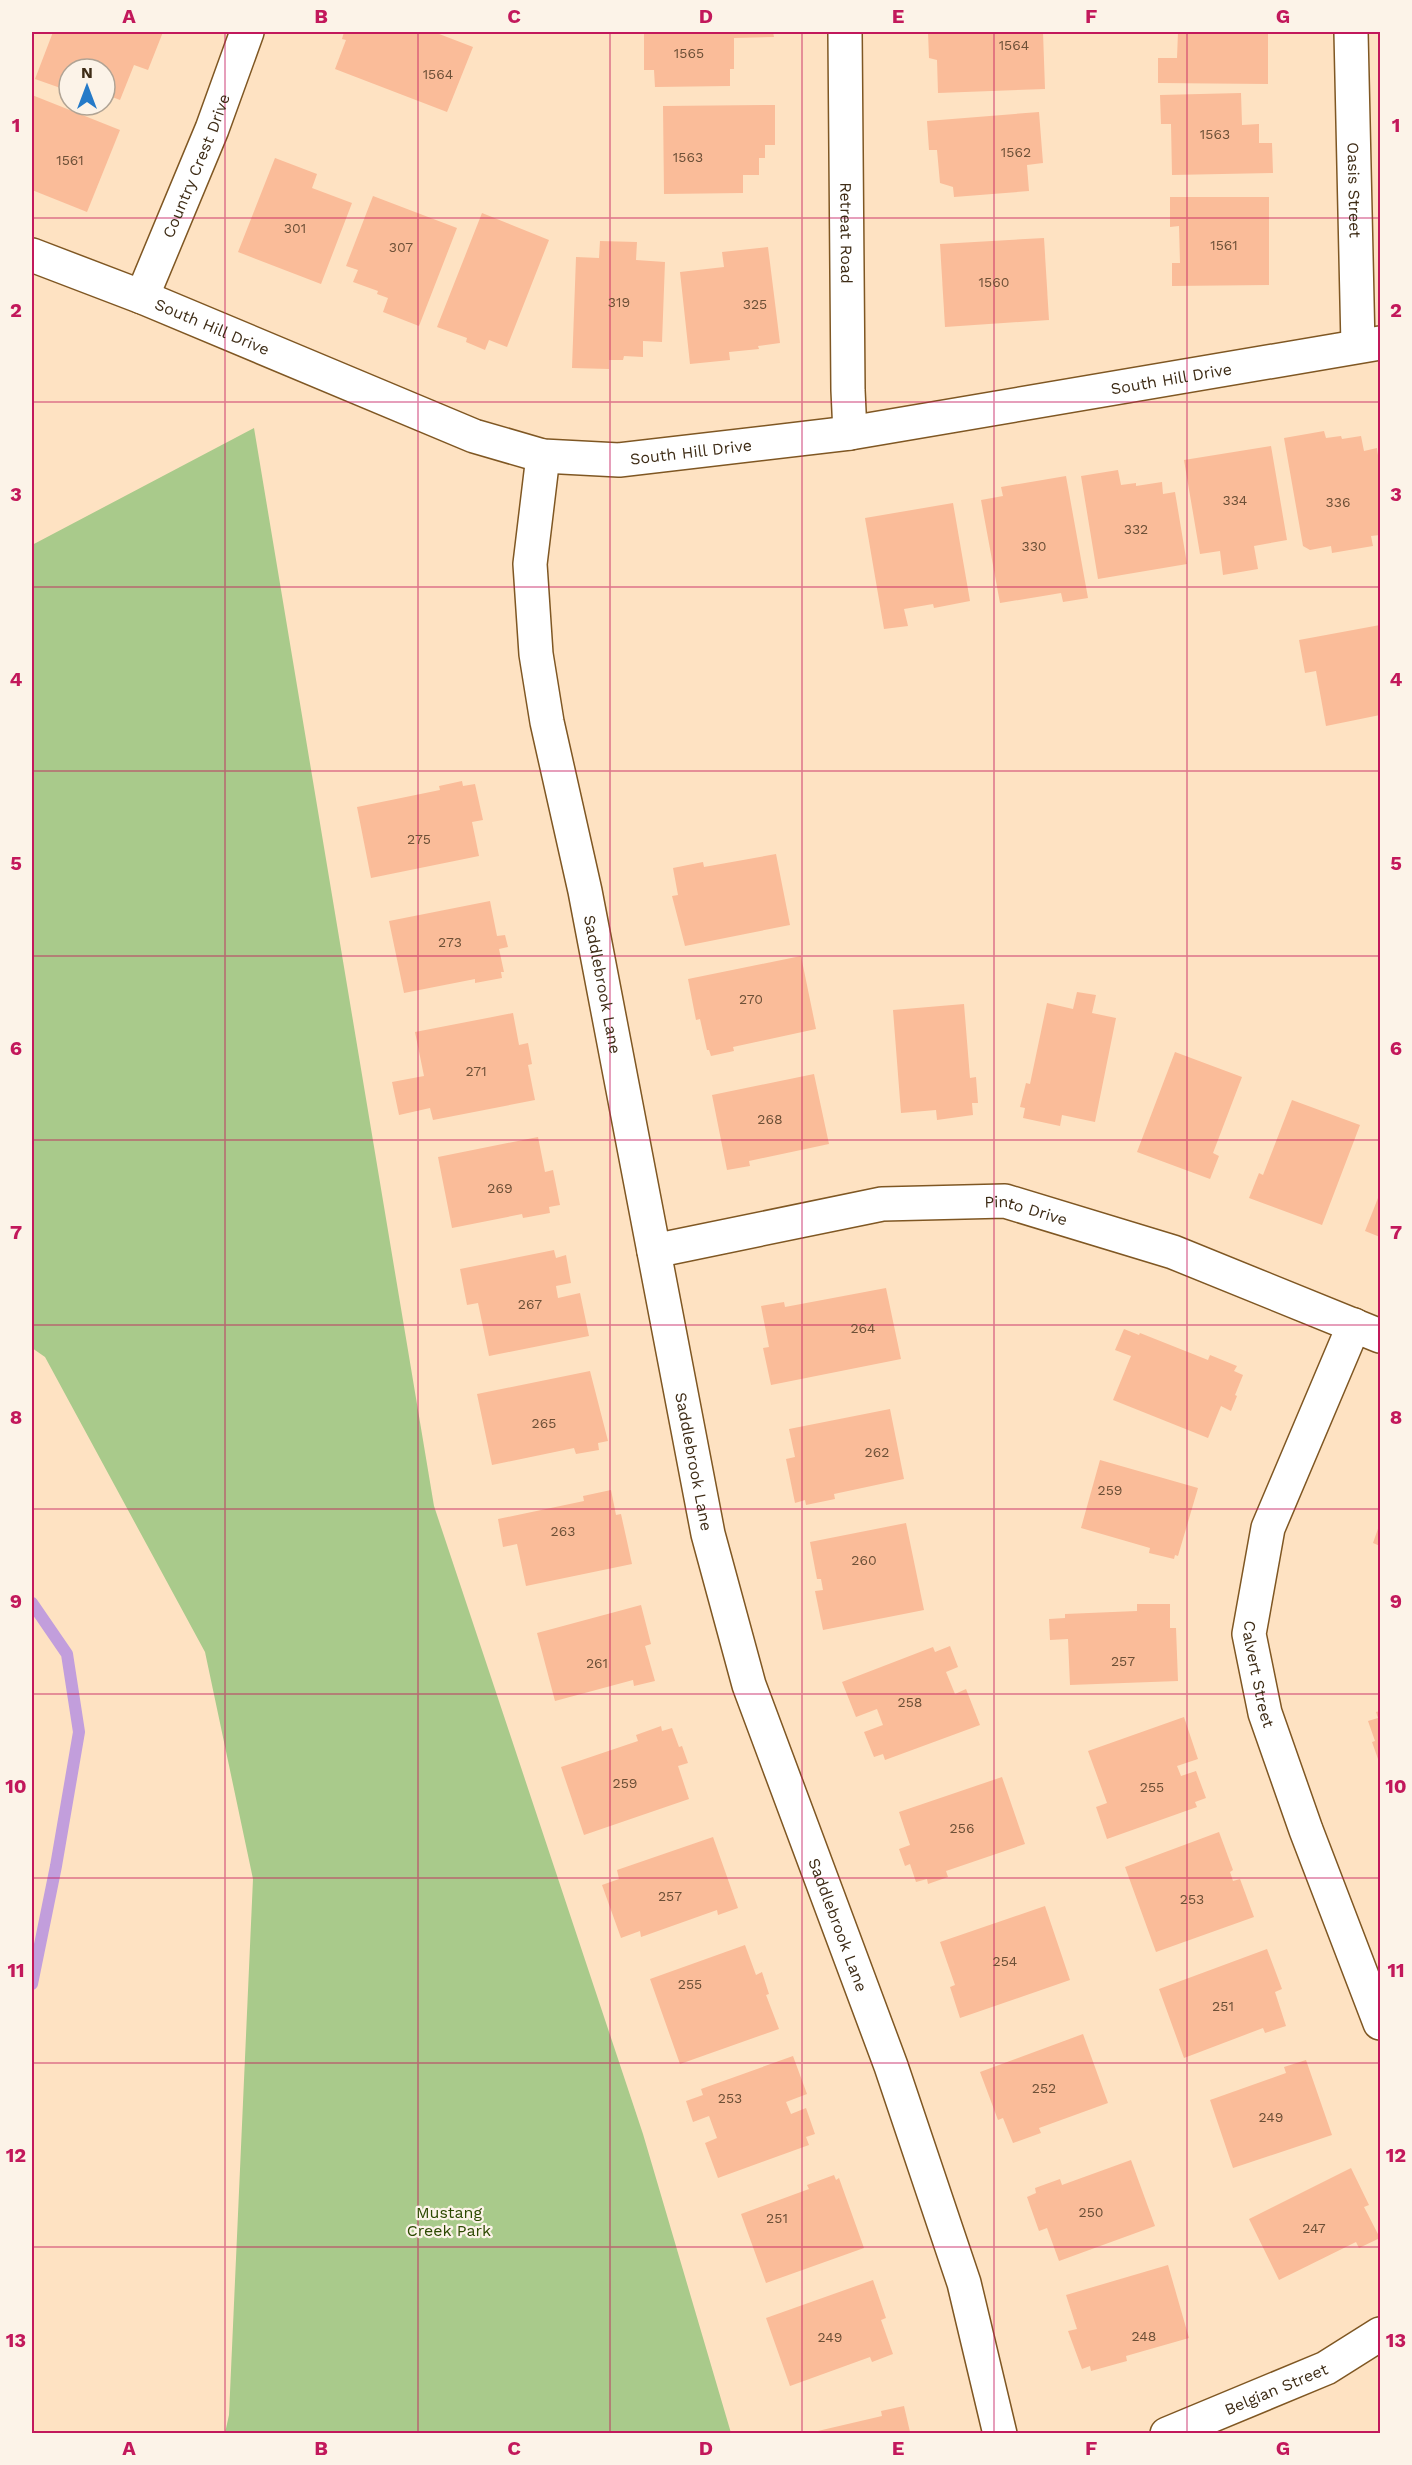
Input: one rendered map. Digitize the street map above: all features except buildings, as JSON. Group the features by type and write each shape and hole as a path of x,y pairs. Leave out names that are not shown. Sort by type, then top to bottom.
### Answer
{"street":[{"name":"Country Crest Drive","path":"142,297 212,129 247,32"},
{"name":"Retreat Road","path":"845,32 850,433"},
{"name":"Oasis Street","path":"1351,32 1369,345"},
{"name":"South Hill Drive","path":"32,255 142,297 474,436 543,456 619,460 850,433 1369,345"},
{"name":"Saddlebrook Lane","path":"543,456 530,564 536,654 547,723 585,891 708,1534 749,1685 891,2066 960,2272 1000,2433"},
{"name":"Pinto Drive","path":"654,1251 882,1204 1005,1201 1173,1252 1367,1331"},
{"name":"Calvert Street","path":"1367,1331 1268,1528 1249,1634 1265,1713 1306,1830 1380,2023"},
{"name":"Belgian Street","path":"1167,2433 1326,2368 1380,2334"}],"green space":[{"name":"Mustang Creek Park","path":"254,428 434,1506 643,2134 731,2433 225,2433 229,2415 253,1879 205,1652 45,1357 32,1348 32,545"}],"waterway":[{"path":"32,1603 67,1654 79,1732 56,1866 32,1984"}]}
